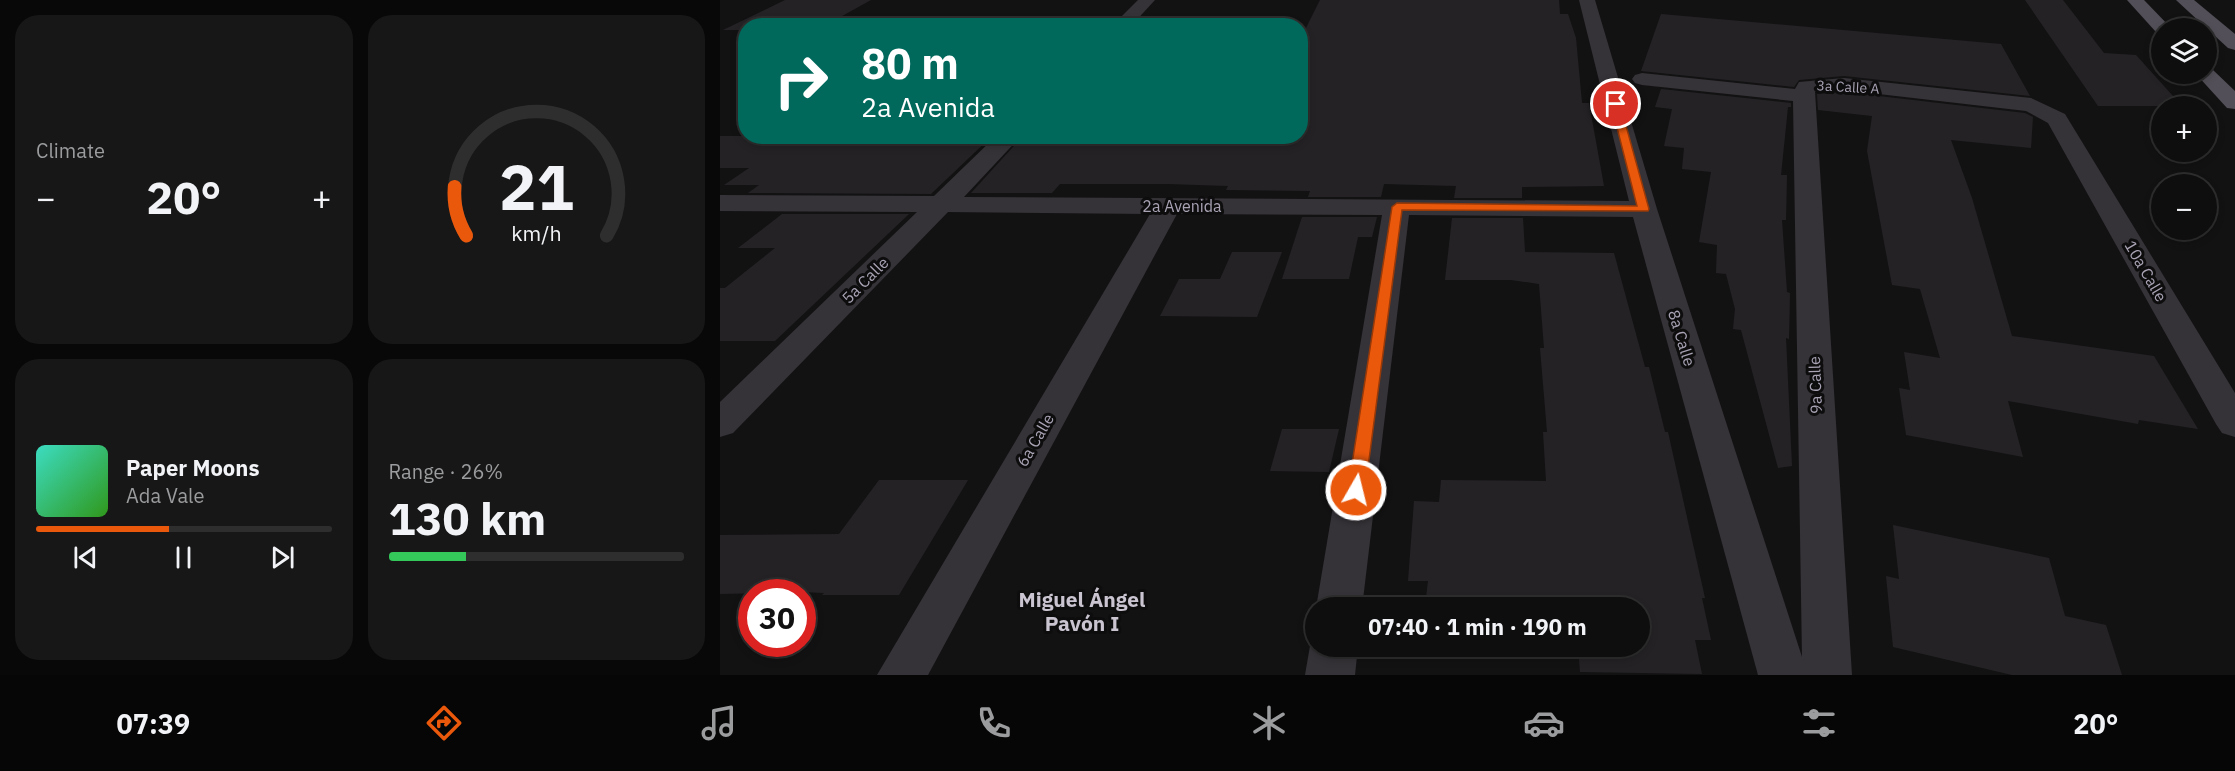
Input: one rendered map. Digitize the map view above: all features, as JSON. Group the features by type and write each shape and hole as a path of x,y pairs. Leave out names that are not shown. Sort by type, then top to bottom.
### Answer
{"main road":[{"path":"2135,0 2152,18"},
{"path":"2184,0 2235,44"},
{"path":"2216,84 2235,103"}],"street":[{"path":"1129,18 1147,0"},
{"name":"8a Calle","path":"1587,0 1644,209 1783,675"},
{"name":"3a Calle A","path":"1642,79 1804,96 1806,86 1844,84 2031,105 2057,119"},
{"name":"9a Calle","path":"1804,96 1827,675"},
{"name":"10a Calle","path":"2057,119 2235,424"},
{"name":"5a Calle","path":"720,424 1002,144"},
{"name":"2a Avenida","path":"720,203 1644,209"},
{"name":"6a Calle","path":"902,675 1168,206"},
{"path":"1341,597 1397,207"},
{"path":"1330,675 1332,657"}],"building":[{"path":"785,0 871,0 838,18 748,18"},
{"path":"1320,0 1559,0 1560,14 1568,14 1576,38 1582,103 1589,103 1604,186 1522,187 1522,198 1454,198 1456,186 1384,184 1381,197 1308,197 1310,191 1226,190 1228,186 1168,184 1060,184 1052,193 971,193 1016,144 1308,144 1308,24"},
{"path":"2025,0 2063,0 2104,53 2136,55 2151,72 2151,84 2162,84 2173,96 2151,96 2151,106 2098,106"},
{"path":"1661,14 2001,44 2030,96 1844,76 1799,80 1794,87 1641,71"},
{"path":"738,23 738,30 723,30"},
{"path":"1661,89 1791,103 1791,107 1788,107 1781,175 1787,175 1786,220 1782,220 1787,292 1790,293 1789,339 1786,338 1792,466 1778,468 1741,330 1733,329 1735,309 1726,274 1716,273 1717,245 1699,242 1711,172 1682,169 1684,148 1664,146 1672,109 1655,107"},
{"path":"1844,92 2025,113 2033,117 2031,148 1951,140 1972,198 2012,336 2154,356 2198,429 2139,420 2138,424 2008,401 2023,457 1906,435 1899,388 1910,390 1904,352 1940,358 1920,289 1892,285 1867,151 1872,116 1818,110 1817,94"},
{"path":"720,136 738,136 738,144 984,144 931,194 748,193 759,185 724,185 749,168 720,168"},
{"path":"782,214 909,214 775,341 720,341 720,288 725,288 775,248 738,248"},
{"path":"1302,217 1377,217 1372,237 1358,237 1349,279 1282,279"},
{"path":"1452,218 1523,218 1525,252 1614,253 1645,367 1649,367 1665,432 1668,432 1705,598 1702,598 1711,640 1695,640 1702,674 1580,672 1579,657 1650,657 1650,597 1426,597 1428,581 1408,581 1414,501 1439,502 1441,480 1546,481 1543,432 1547,432 1540,348 1544,348 1539,284 1511,280 1445,280"},
{"path":"1232,252 1282,252 1257,317 1160,316 1179,279 1220,279"},
{"path":"1282,429 1339,429 1329,472 1270,471"},
{"path":"879,480 968,480 899,595 822,595 824,593 816,593 816,579 738,579 738,594 720,594 720,535 839,534"},
{"path":"1893,525 2049,558 2065,616 2106,625 2122,675 2012,675 1893,647 1886,576 1899,579"}],"district":[{"name":"Miguel Ángel Pavón I","path":"1082,611"}],"route":[{"path":"1356,490 1397,207 1644,209 1616,104"}]}
